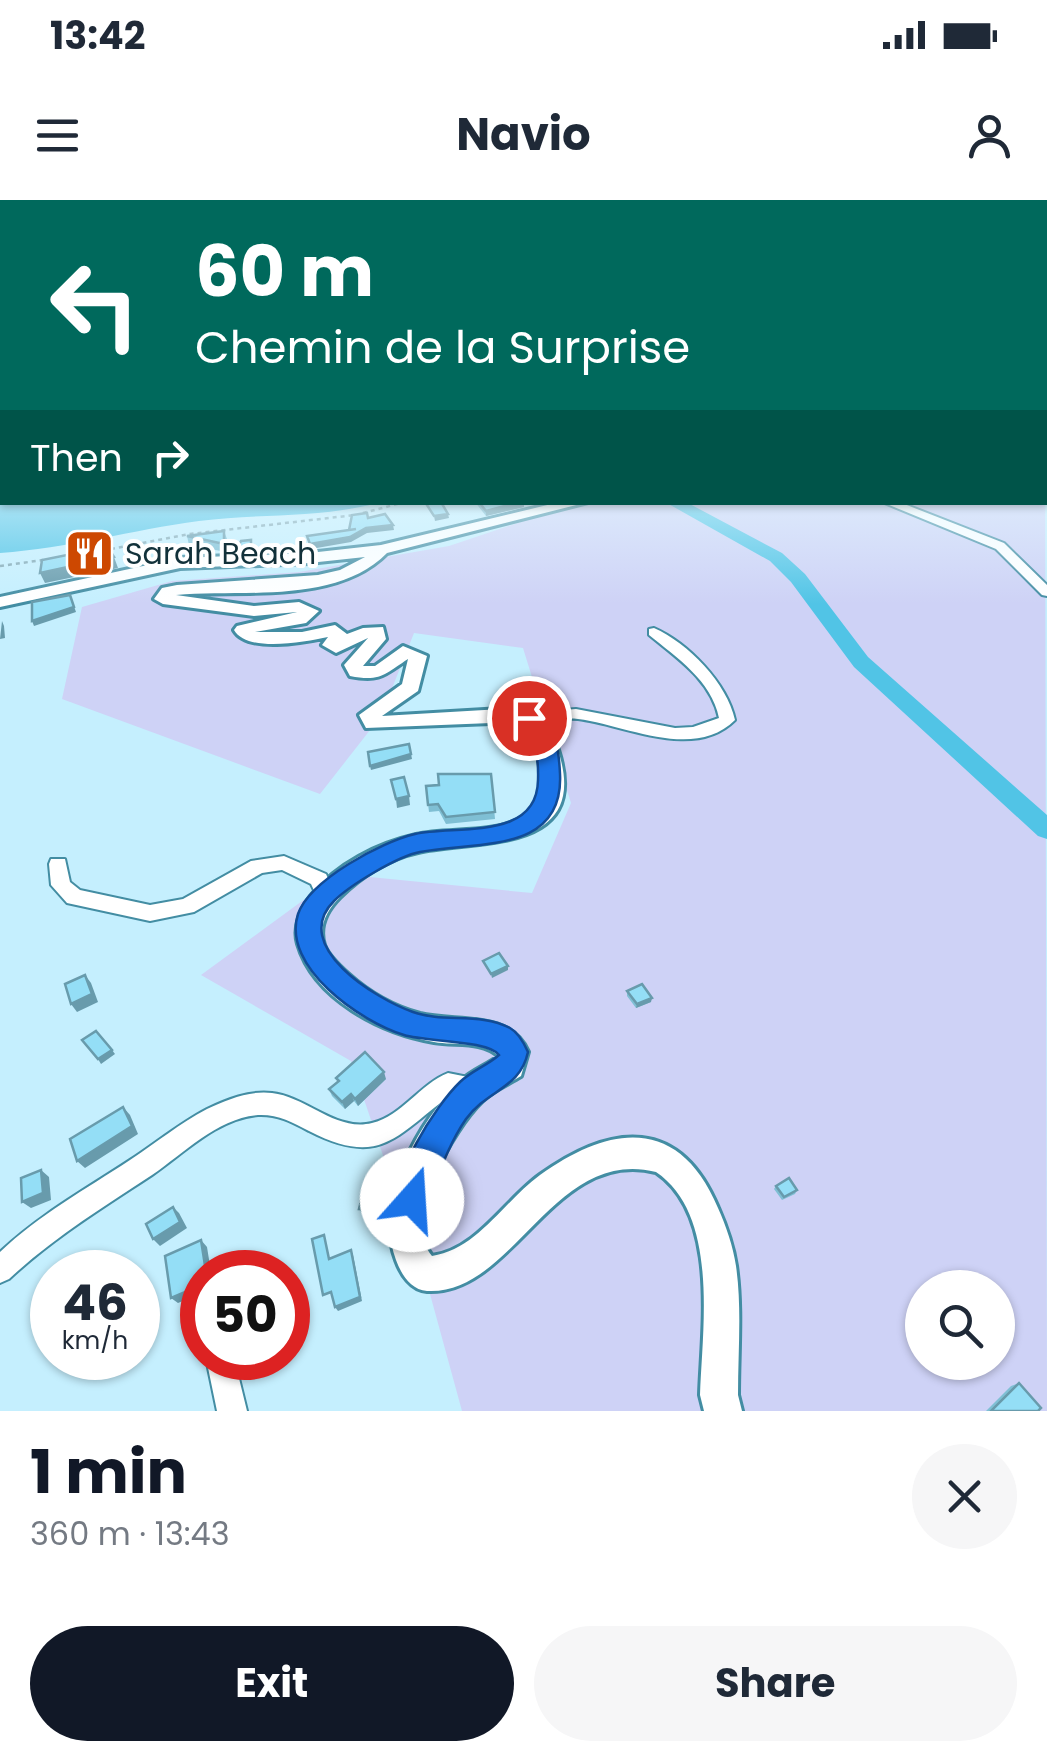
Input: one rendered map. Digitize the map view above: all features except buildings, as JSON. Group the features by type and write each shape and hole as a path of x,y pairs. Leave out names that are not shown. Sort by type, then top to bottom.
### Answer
{"main road":[{"path":"0,602 180,563 308,558 381,550 568,505"},
{"path":"381,550 376,560 353,572 268,587 177,590 168,592 163,599 254,611 299,607 310,611 300,619 249,627 243,630 247,637 290,638 335,630 340,635 331,645 336,648 370,630 376,631 380,634 377,639 356,659 353,666 357,672 380,672 403,652 418,656 411,687 369,715 373,722 529,718 539,726 546,744 549,801 538,818 504,834 416,843 390,852 325,894 311,914 308,937 316,958 343,986 406,1023 436,1030 490,1033 504,1040 514,1052 510,1066 474,1088 435,1139 416,1180 408,1220 411,1255 425,1274 449,1273 480,1252 537,1198 589,1162 626,1156 663,1158 684,1178 708,1219 718,1264 719,1395 724,1411"}],"street":[{"path":"895,505 1000,546 1047,592"},
{"path":"529,718 551,713 583,715 692,734 727,720 726,701 693,664 654,632"},
{"path":"58,864 61,885 74,897 150,913 187,906 258,866 284,863 319,879 325,894"},
{"path":"0,1270 27,1242 61,1216 162,1153 198,1124 230,1111 258,1104 278,1105 346,1136 361,1137 385,1132 448,1084 474,1088"},
{"path":"225,1380 232,1411"}],"path":[{"path":"104,550 190,534 336,519 393,505"},
{"path":"0,566 54,558"}],"shaded area":[{"path":"571,505 1045,505 1047,1411 462,1411 430,1294 351,1061 201,975 339,874 532,893 571,803 523,648 414,633 381,716 320,794 62,699 82,607 172,581 299,572 449,546"}],"water":[{"path":"0,505 368,505 311,514 199,521 0,553"}],"waterway":[{"path":"679,505 776,557 798,578 861,662 1047,829"}],"place":[{"name":"Sarah Beach","path":"90,554"}],"route":[{"path":"412,1200 416,1180 435,1139 455,1109 474,1088 510,1066 514,1052 504,1040 490,1033 436,1030 406,1023 343,986 316,958 308,937 311,914 325,894 390,852 416,843 504,834 538,818 549,801 549,772 546,744 539,726 529,718"}]}
